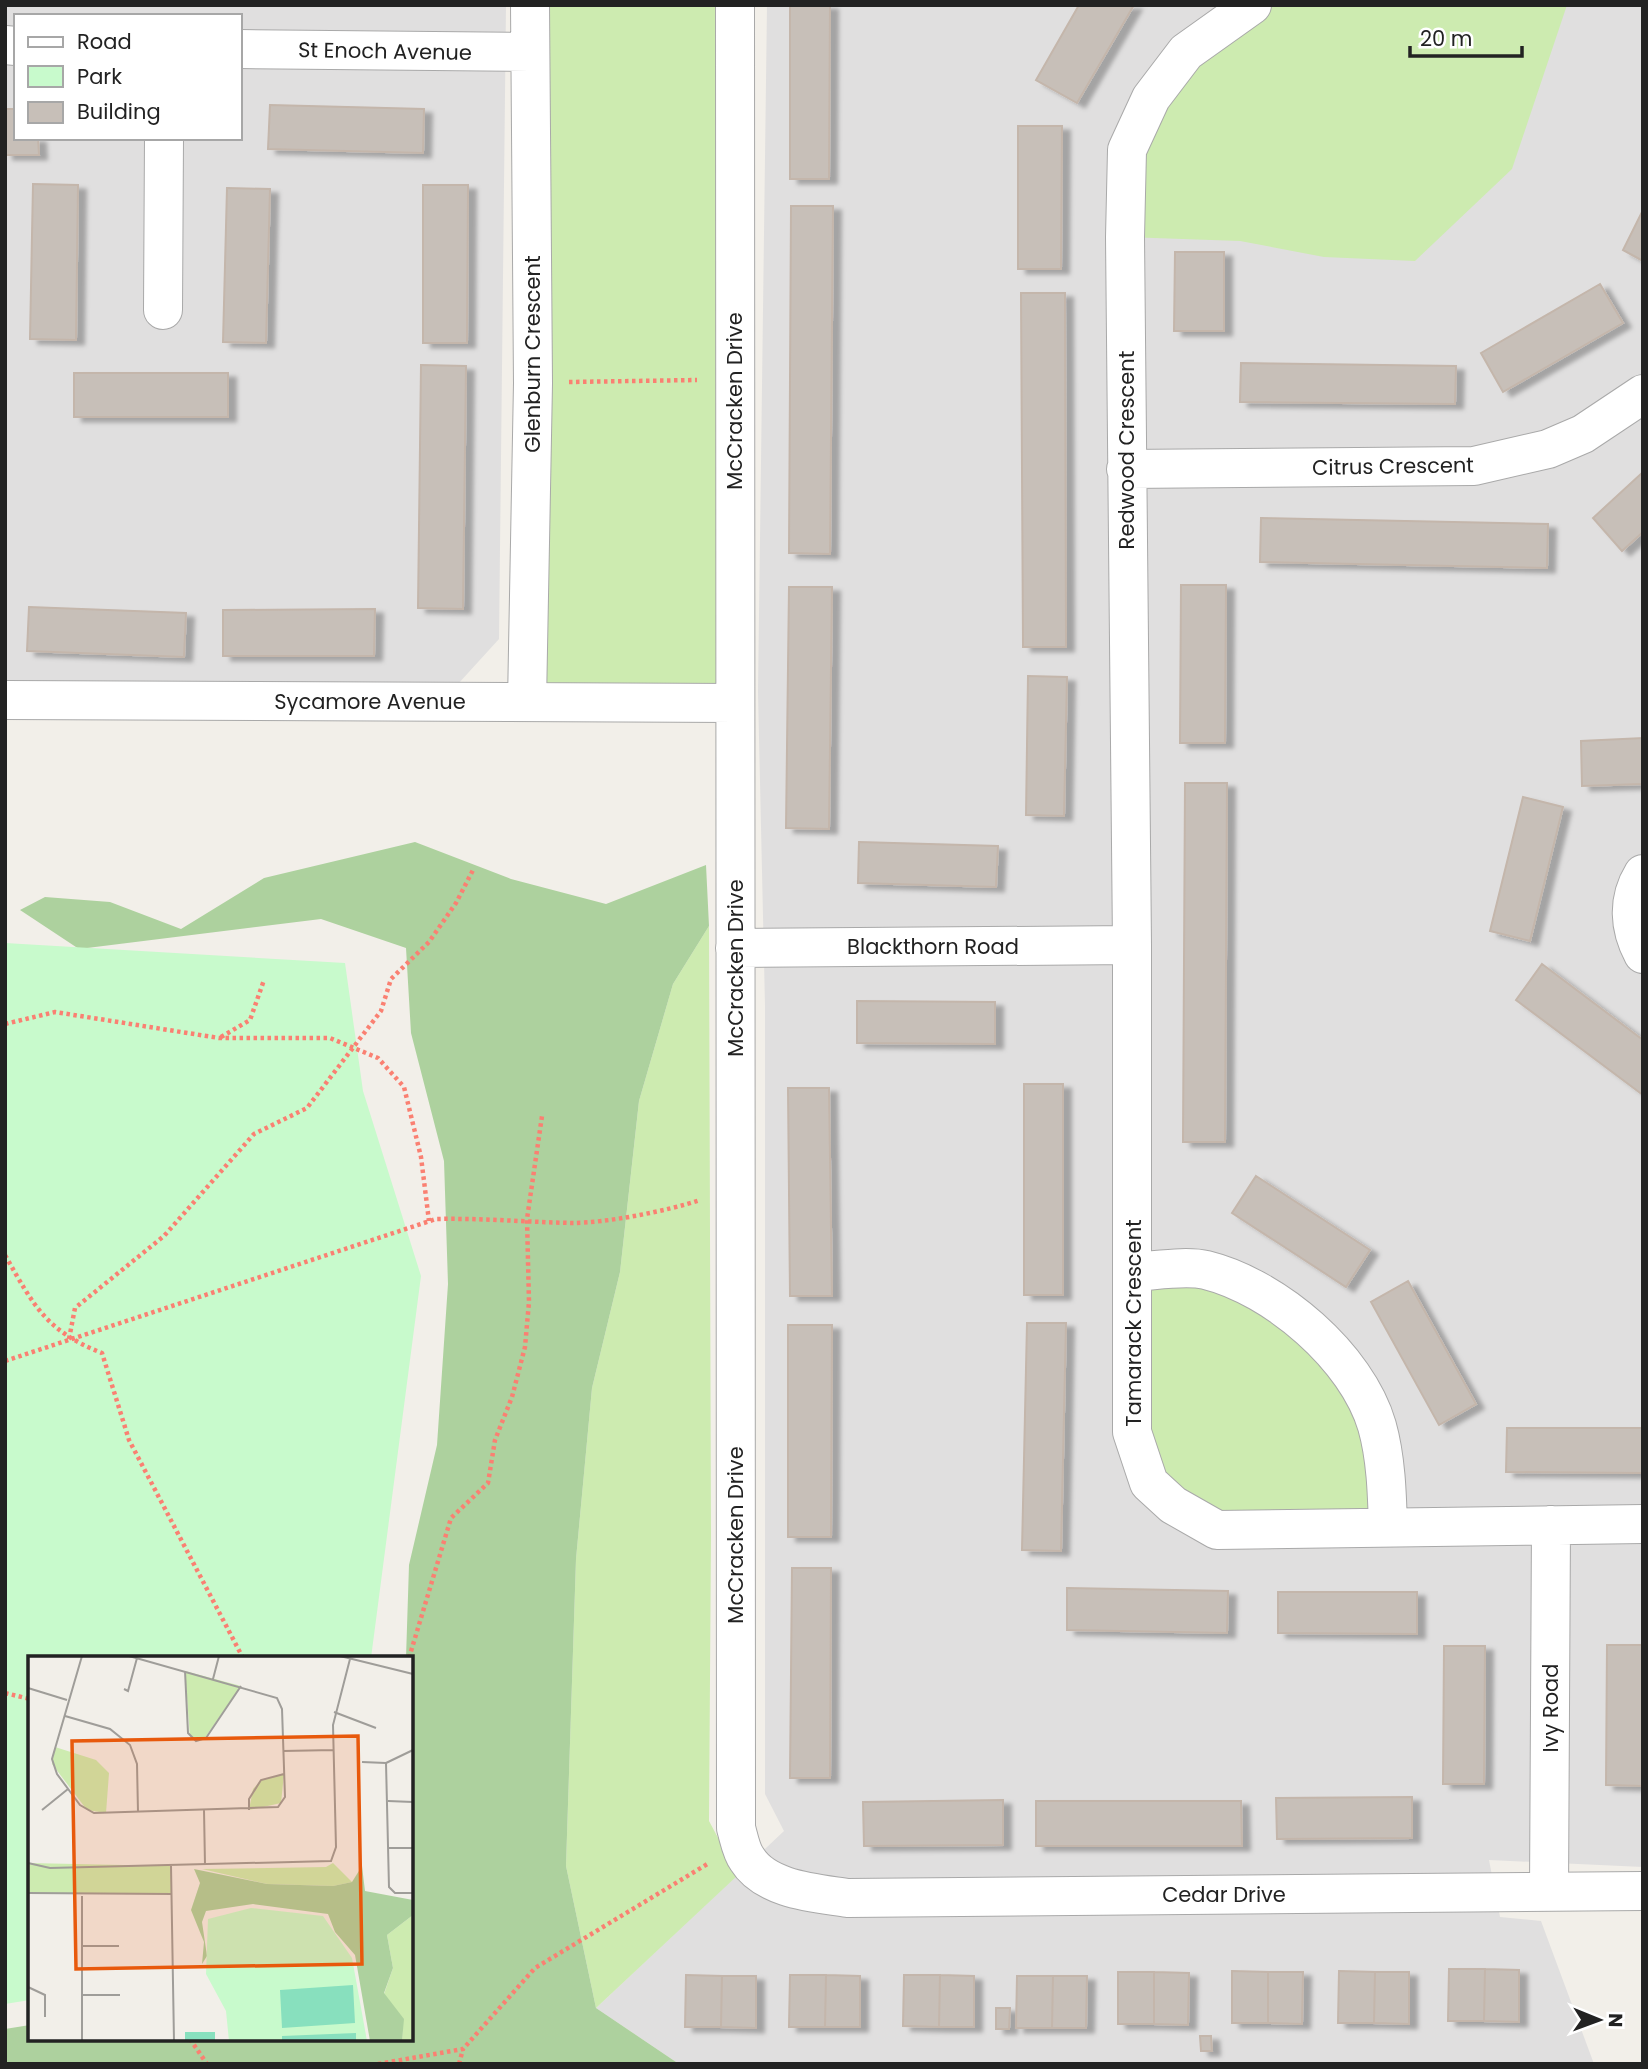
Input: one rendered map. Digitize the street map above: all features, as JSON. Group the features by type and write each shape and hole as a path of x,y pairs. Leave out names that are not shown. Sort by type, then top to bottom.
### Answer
{"street":[{"name":"Glenburn Crescent","path":"527,702 533,383 530,5"},
{"name":"McCracken Drive","path":"735,5 736,1828 747,1859 765,1877 806,1892"},
{"name":"Redwood Crescent","path":"1132,945 1126,469 1127,150 1150,98 1186,52 1252,5"},
{"name":"St Enoch Avenue","path":"242,49 530,52"},
{"path":"163,310 164,140"},
{"name":"Citrus Crescent","path":"1126,469 1474,466 1548,449 1583,434 1643,394"},
{"name":"Sycamore Avenue","path":"5,700 735,703"},
{"path":"1643,874 1631,909 1634,934 1643,954"},
{"name":"Blackthorn Road","path":"735,948 1132,945"},
{"name":"Tamarack Crescent","path":"1132,945 1132,1432 1149,1483 1173,1505 1217,1530 1643,1524"},
{"path":"1132,1272 1205,1270 1277,1300 1343,1359 1377,1424 1387,1480 1388,1527"},
{"name":"Ivy Road","path":"1549,1892 1551,1525"},
{"name":"Cedar Drive","path":"806,1892 848,1898 1643,1891"}],"path":[{"path":"533,383 734,379"},
{"path":"69,1340 75,1308 164,1236 254,1134 307,1108 380,1010 391,979 429,942 456,903 473,870"},
{"path":"219,1038 250,1020 264,979"},
{"path":"5,1024 55,1012 219,1038 330,1038 379,1058 404,1087 421,1157 429,1221"},
{"path":"410,1656 450,1518 488,1483 495,1440 512,1397 525,1347 529,1302 527,1219 542,1116"},
{"path":"5,1361 429,1221 527,1219 574,1223 664,1210 735,1189"},
{"path":"5,1255 32,1303 69,1340 102,1353 129,1440 242,1656"},
{"path":"5,1693 28,1699"},
{"path":"459,2064 463,2049 535,1968 718,1857 743,1847"},
{"path":"191,2041 207,2064"},
{"path":"378,2064 463,2049"}],"shaded area":[{"path":"5,5 506,5 499,639 458,684 5,681"},
{"path":"767,5 1643,5 1643,1867 1489,1860 1500,1917 1541,1921 1594,2064 679,2064 596,2008 784,1831 765,1794 765,1006 758,692"}],"green space":[{"path":"530,5 735,5 735,703 527,702"},
{"path":"1252,5 1567,5 1512,169 1415,261 1324,257 1240,241 1125,237 1127,150"},
{"path":"415,842 511,879 606,904 706,865 709,926 673,984 639,1101 620,1272 592,1388 576,1559 566,1866 596,2008 679,2064 5,2064 5,2029 28,2025 28,2041 413,2041 413,1656 406,1656 409,1565 437,1445 448,1284 444,1161 411,1033 406,948 321,919 79,949 20,910 45,897 110,902 181,929 264,878"},
{"path":"709,926 709,1821 738,1875 596,2008 566,1866 576,1559 592,1388 620,1272 639,1101 673,984"},
{"path":"5,943 345,963 363,1091 421,1276 371,1656 28,1656 28,2000 5,2004"},
{"path":"1205,1270 1343,1358 1388,1527 1217,1530 1149,1483 1132,1272"}],"building":[{"path":"790,5 830,5 829,179 790,179"},
{"path":"1079,5 1134,5 1077,103 1036,80"},
{"path":"270,105 424,109 423,153 268,149"},
{"path":"5,109 14,109 14,140 38,140 39,155 5,155"},
{"path":"1018,126 1062,126 1061,269 1018,269"},
{"path":"33,184 78,185 76,340 30,339"},
{"path":"423,185 468,185 467,343 423,343"},
{"path":"227,188 270,189 266,343 223,342"},
{"path":"791,206 833,206 830,554 789,553"},
{"path":"1643,210 1643,261 1623,250"},
{"path":"1175,252 1224,252 1224,331 1174,331"},
{"path":"1600,284 1623,323 1503,392 1481,353"},
{"path":"1021,293 1065,293 1066,647 1023,647"},
{"path":"1241,363 1456,366 1455,404 1240,402"},
{"path":"421,365 466,366 463,609 418,608"},
{"path":"74,373 228,373 228,417 74,417"},
{"path":"1643,472 1643,532 1622,551 1593,518"},
{"path":"1261,518 1548,524 1547,568 1260,562"},
{"path":"1181,585 1226,585 1225,743 1180,743"},
{"path":"789,587 832,587 829,829 786,828"},
{"path":"29,607 186,613 184,657 27,651"},
{"path":"375,609 374,656 223,656 223,610"},
{"path":"1028,676 1067,677 1064,816 1026,815"},
{"path":"1643,738 1643,784 1582,786 1581,741"},
{"path":"1185,783 1227,783 1225,1142 1183,1142"},
{"path":"1523,797 1563,807 1530,941 1490,931"},
{"path":"859,842 998,846 996,887 858,883"},
{"path":"1542,964 1643,1040 1643,1095 1516,1000"},
{"path":"857,1001 995,1002 995,1044 857,1043"},
{"path":"1024,1084 1063,1084 1063,1295 1024,1295"},
{"path":"788,1088 829,1088 832,1296 790,1296"},
{"path":"1256,1176 1370,1250 1346,1287 1232,1213"},
{"path":"1408,1281 1476,1404 1439,1425 1371,1302"},
{"path":"1027,1323 1066,1323 1061,1551 1022,1550"},
{"path":"788,1325 832,1325 831,1537 788,1537"},
{"path":"1507,1428 1643,1428 1643,1473 1506,1472"},
{"path":"792,1568 831,1568 830,1778 790,1778"},
{"path":"1067,1588 1228,1591 1227,1633 1067,1630"},
{"path":"1278,1592 1417,1592 1417,1634 1278,1633"},
{"path":"1607,1645 1643,1645 1643,1786 1606,1785"},
{"path":"1444,1646 1485,1646 1484,1784 1443,1784"},
{"path":"1412,1797 1412,1838 1277,1839 1276,1798"},
{"path":"1003,1800 1003,1845 864,1846 863,1802"},
{"path":"1036,1801 1241,1801 1242,1846 1036,1846"},
{"path":"1449,1969 1485,1969 1484,2021 1448,2021"},
{"path":"1485,1969 1519,1970 1519,2022 1484,2021"},
{"path":"1232,1971 1268,1972 1268,2023 1232,2023"},
{"path":"1339,1971 1375,1972 1374,2023 1338,2023"},
{"path":"1118,1972 1154,1972 1154,2024 1118,2024"},
{"path":"1154,1972 1189,1973 1188,2025 1154,2024"},
{"path":"1268,1972 1303,1972 1302,2024 1268,2023"},
{"path":"1375,1972 1409,1972 1409,2024 1374,2023"},
{"path":"686,1975 722,1976 721,2027 685,2027"},
{"path":"790,1975 826,1975 825,2027 789,2027"},
{"path":"826,1975 860,1976 860,2027 825,2027"},
{"path":"904,1975 940,1975 939,2027 903,2026"},
{"path":"940,1975 974,1976 974,2027 939,2027"},
{"path":"722,1976 756,1976 756,2028 721,2027"},
{"path":"1017,1976 1053,1976 1052,2028 1016,2028"},
{"path":"1053,1976 1087,1976 1086,2028 1052,2028"},
{"path":"996,2008 1010,2008 1009,2029 996,2029"},
{"path":"1200,2036 1211,2036 1212,2051 1201,2051"}]}
